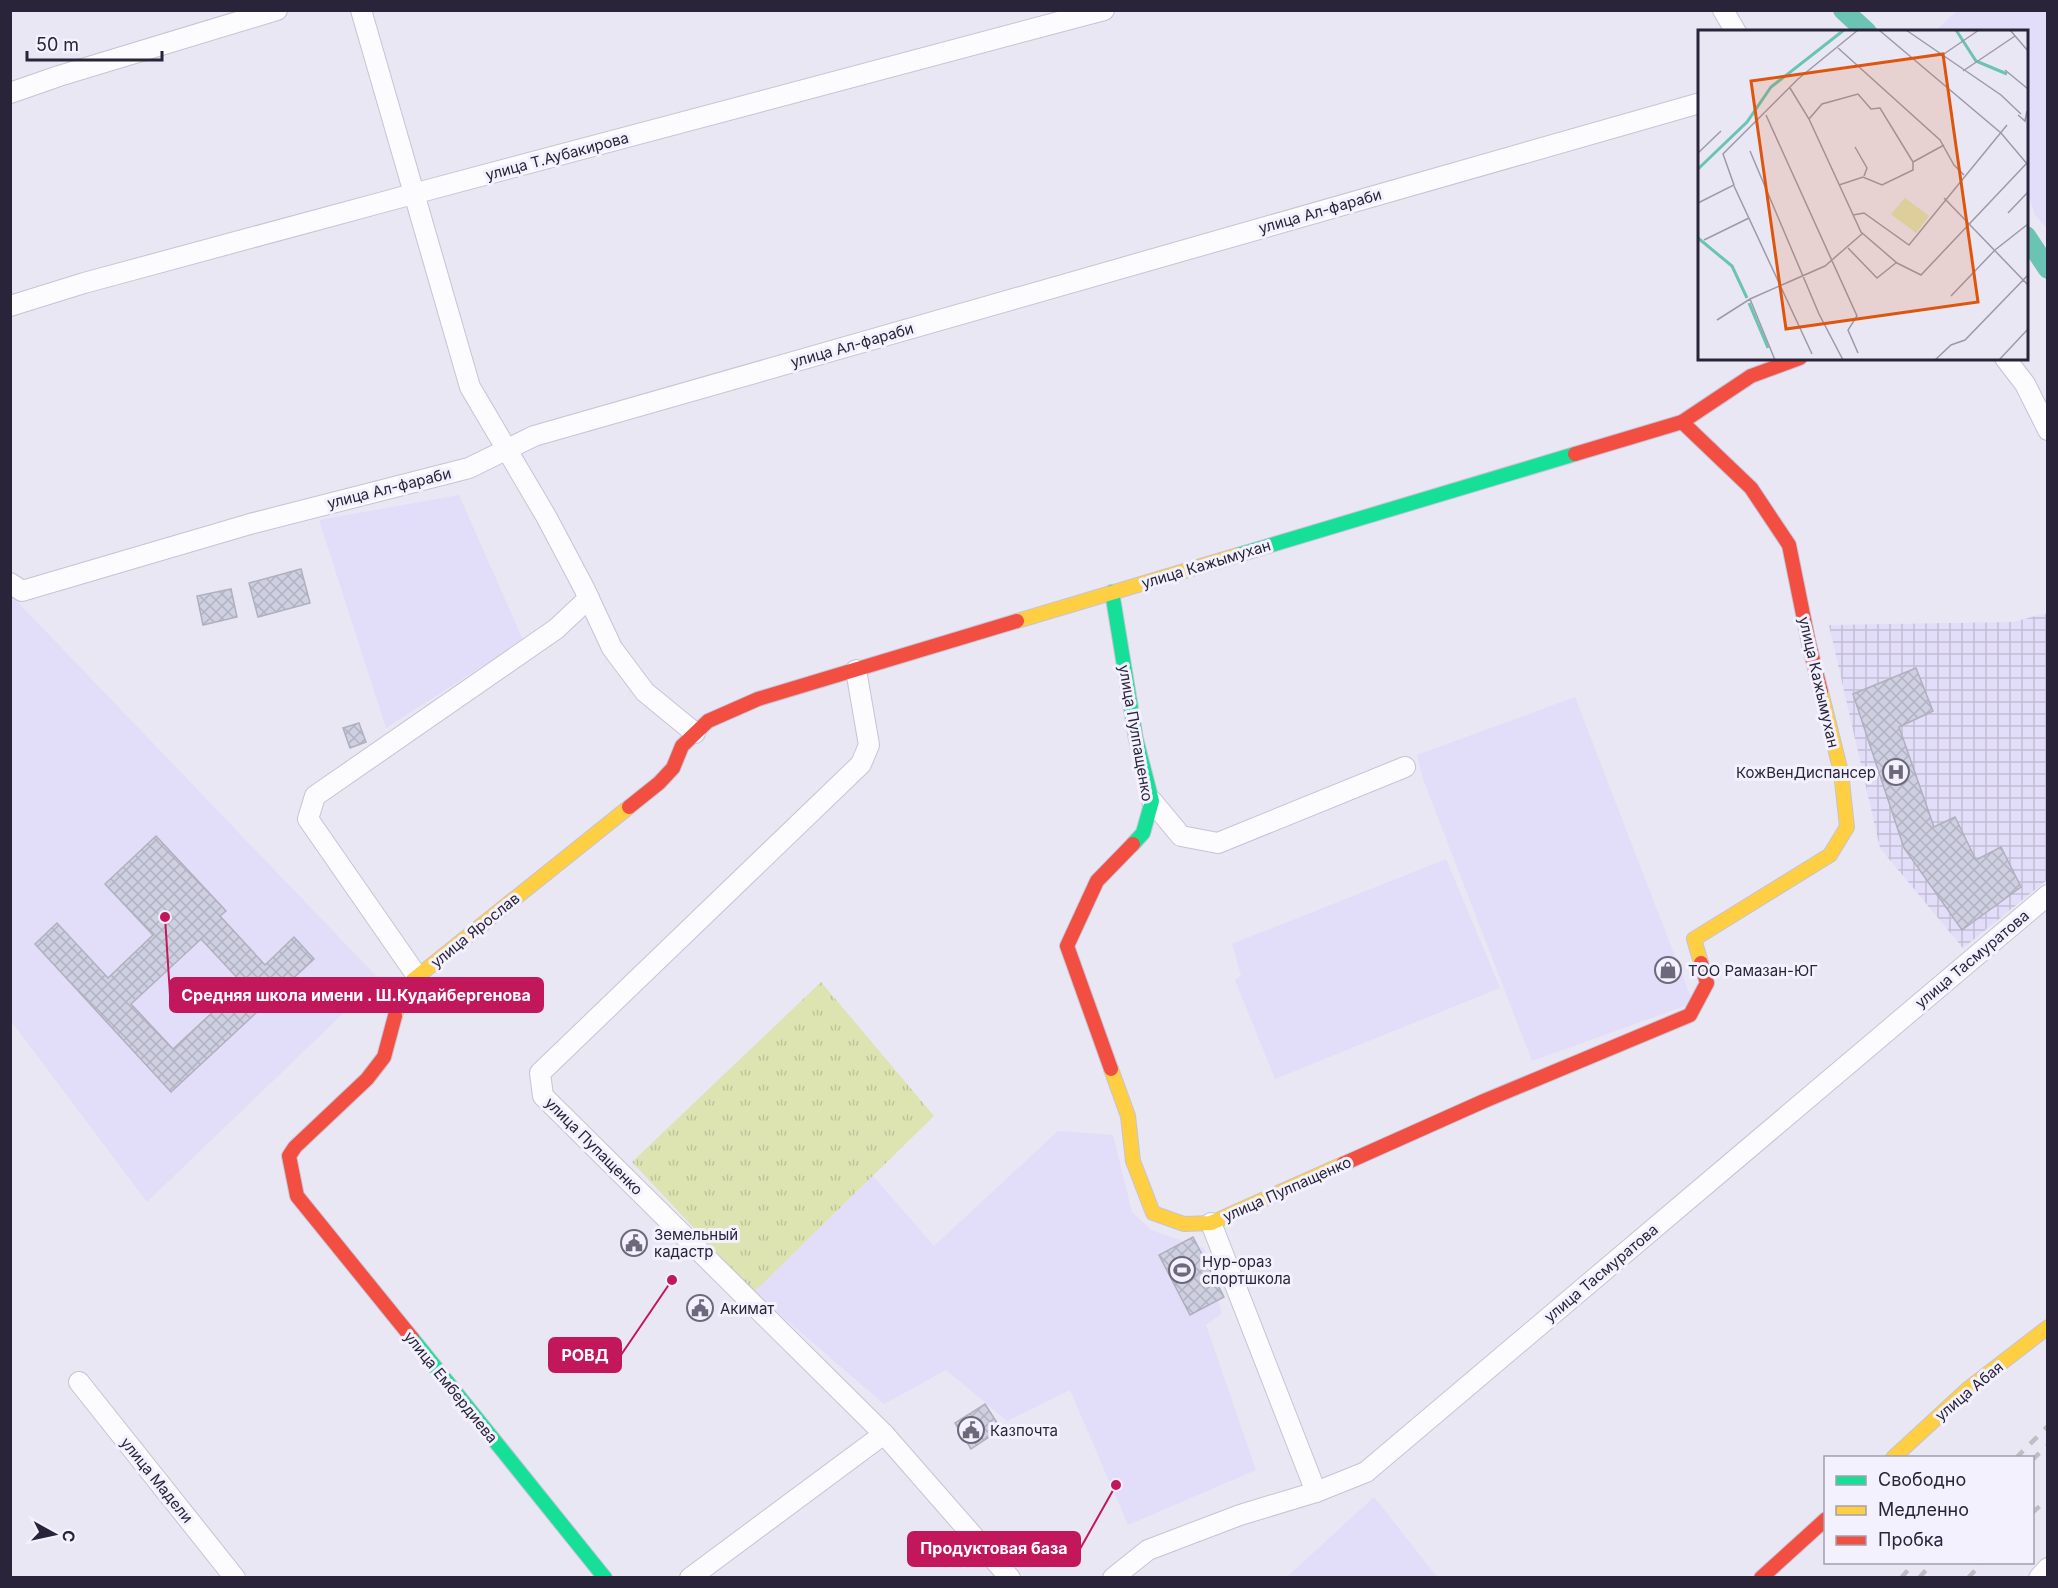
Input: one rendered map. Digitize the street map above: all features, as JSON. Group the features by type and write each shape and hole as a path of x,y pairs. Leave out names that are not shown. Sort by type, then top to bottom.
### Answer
{"street":[{"path":"10,93 277,10"},
{"path":"361,10 412,194 470,387 508,448 547,518 612,648 645,692 695,733"},
{"name":"улица Т.Аубакирова","path":"10,306 95,280 412,194 1104,10"},
{"path":"1723,10 1735,30"},
{"name":"улица Ал-фараби","path":"10,583 22,591 250,524 469,468 534,436 1698,103"},
{"name":"улица Кажымухан","path":"732,711 758,699 1682,422 1751,376 1795,360"},
{"path":"2007,360 2025,384 2048,430"},
{"name":"улица Кажымухан","path":"1682,422 1751,488 1789,545 1809,644 1841,772 1846,827 1830,855 1694,939"},
{"name":"улица Пулпащенко","path":"1112,592 1136,739 1152,801 1143,833 1097,881 1067,946 1128,1116 1133,1161 1153,1213 1184,1224 1211,1223 1484,1101 1690,1015 1707,983 1694,939"},
{"path":"417,976 308,819 315,796 556,629 589,598"},
{"name":"улица Пупащенко","path":"856,670 868,745 861,764 540,1073 543,1096 884,1434 1010,1578"},
{"name":"улица Ярослав","path":"297,1196 289,1156 295,1147 367,1079 384,1057 399,1002 412,980 659,783 673,768 682,746 695,733 708,721 732,711"},
{"path":"1152,801 1181,836 1218,843 1406,767"},
{"name":"улица Тасмуратова","path":"1113,1578 1148,1550 1239,1515 1316,1492 1366,1472 2048,895"},
{"name":"улица Ембердиева","path":"297,1196 605,1578"},
{"path":"1211,1223 1316,1492"},
{"name":"улица Абая","path":"1895,1456 1970,1388 2048,1327"},
{"name":"улица Мадели","path":"79,1382 235,1578"},
{"path":"690,1578 884,1434"},
{"path":"1761,1578 1824,1521"},
{"path":"2038,1578 2047,1568"}],"shaded area":[{"path":"1958,10 2047,11 2047,229 2035,215 2028,194 2028,30 1936,30"},
{"path":"459,495 523,640 386,728 319,520"},
{"path":"11,595 379,979 147,1202 11,1021"},
{"name":"КожВенДиспансер","path":"2047,613 2047,880 1963,948 1880,848 1829,625 2013,622"},
{"path":"1575,697 1693,1003 1532,1061 1423,779 1417,755"},
{"path":"1446,859 1500,988 1275,1079 1235,980 1241,976 1232,944"},
{"path":"1058,1131 1113,1135 1132,1212 1151,1230 1204,1248 1222,1314 1206,1325 1256,1470 1128,1525 1070,1390 1007,1421 946,1370 884,1404 754,1292 873,1176 934,1246"},
{"path":"1374,1497 1437,1577 1287,1577"}],"green space":[{"path":"821,982 934,1116 754,1292 632,1162"}],"building":[{"path":"301,569 310,603 258,617 249,583"},
{"path":"231,589 237,617 203,625 197,596"},
{"name":"КожВенДиспансер","path":"1916,668 1933,711 1899,727 1934,827 1955,817 1976,860 2001,847 2021,887 1962,930 1904,848 1853,694"},
{"path":"359,723 366,742 350,748 343,728"},
{"path":"156,836 226,911 220,916 265,965 294,937 314,959 171,1092 35,944 57,923 108,978 153,935 105,884","holes":["201,939 243,984 173,1049 131,1004"]},
{"path":"1193,1237 1224,1297 1190,1315 1159,1255"},
{"path":"985,1404 1001,1429 971,1449 955,1423"}],"waterway":[{"path":"1843,10 1865,30"},
{"path":"2028,239 2048,269"}],"railway":[{"path":"2018,1456 2048,1426"},
{"path":"2034,1458 2048,1445"},
{"path":"2034,1511 2048,1499"},
{"path":"1901,1578 1913,1564"},
{"path":"1919,1578 1931,1564"},
{"path":"1968,1578 1981,1564"}],"traffic: fast":[{"path":"1238,555 1575,454"},
{"path":"1112,592 1136,739 1152,801 1143,833 1133,844"},
{"path":"412,1338 605,1578"}],"traffic: slow":[{"path":"1017,621 1238,555"},
{"path":"1701,963 1694,939 1830,855 1847,827 1841,772 1821,692"},
{"path":"395,1016 399,1002 413,980 629,807"},
{"path":"1111,1069 1128,1116 1133,1161 1153,1213 1184,1224 1211,1223 1343,1164"},
{"path":"1895,1456 1969,1388 2048,1327"}],"traffic: jam":[{"path":"1575,454 1682,422 1751,376 1795,360"},
{"path":"1682,422 1751,488 1789,545 1821,692"},
{"path":"629,807 659,783 673,768 682,746 708,721 758,699 1017,621"},
{"path":"1111,1069 1067,946 1097,881 1133,844"},
{"path":"1343,1164 1484,1101 1690,1015 1707,983 1701,963"},
{"path":"395,1016 384,1057 367,1079 295,1147 289,1156 297,1196 412,1338"},
{"path":"1761,1578 1824,1521"}],"place":[{"name":"КожВенДиспансер","path":"1896,772"},
{"name":"Средняя школа имени . Ш.Кудайбергенова","path":"165,917"},
{"name":"ТОО Рамазан-ЮГ","path":"1668,970"},
{"name":"Земельный кадастр","path":"634,1243"},
{"name":"Нур-ораз спортшкола","path":"1182,1270"},
{"name":"РОВД","path":"672,1280"},
{"name":"Акимат","path":"700,1308"},
{"name":"Казпочта","path":"971,1430"},
{"name":"Продуктовая база","path":"1116,1485"}]}
